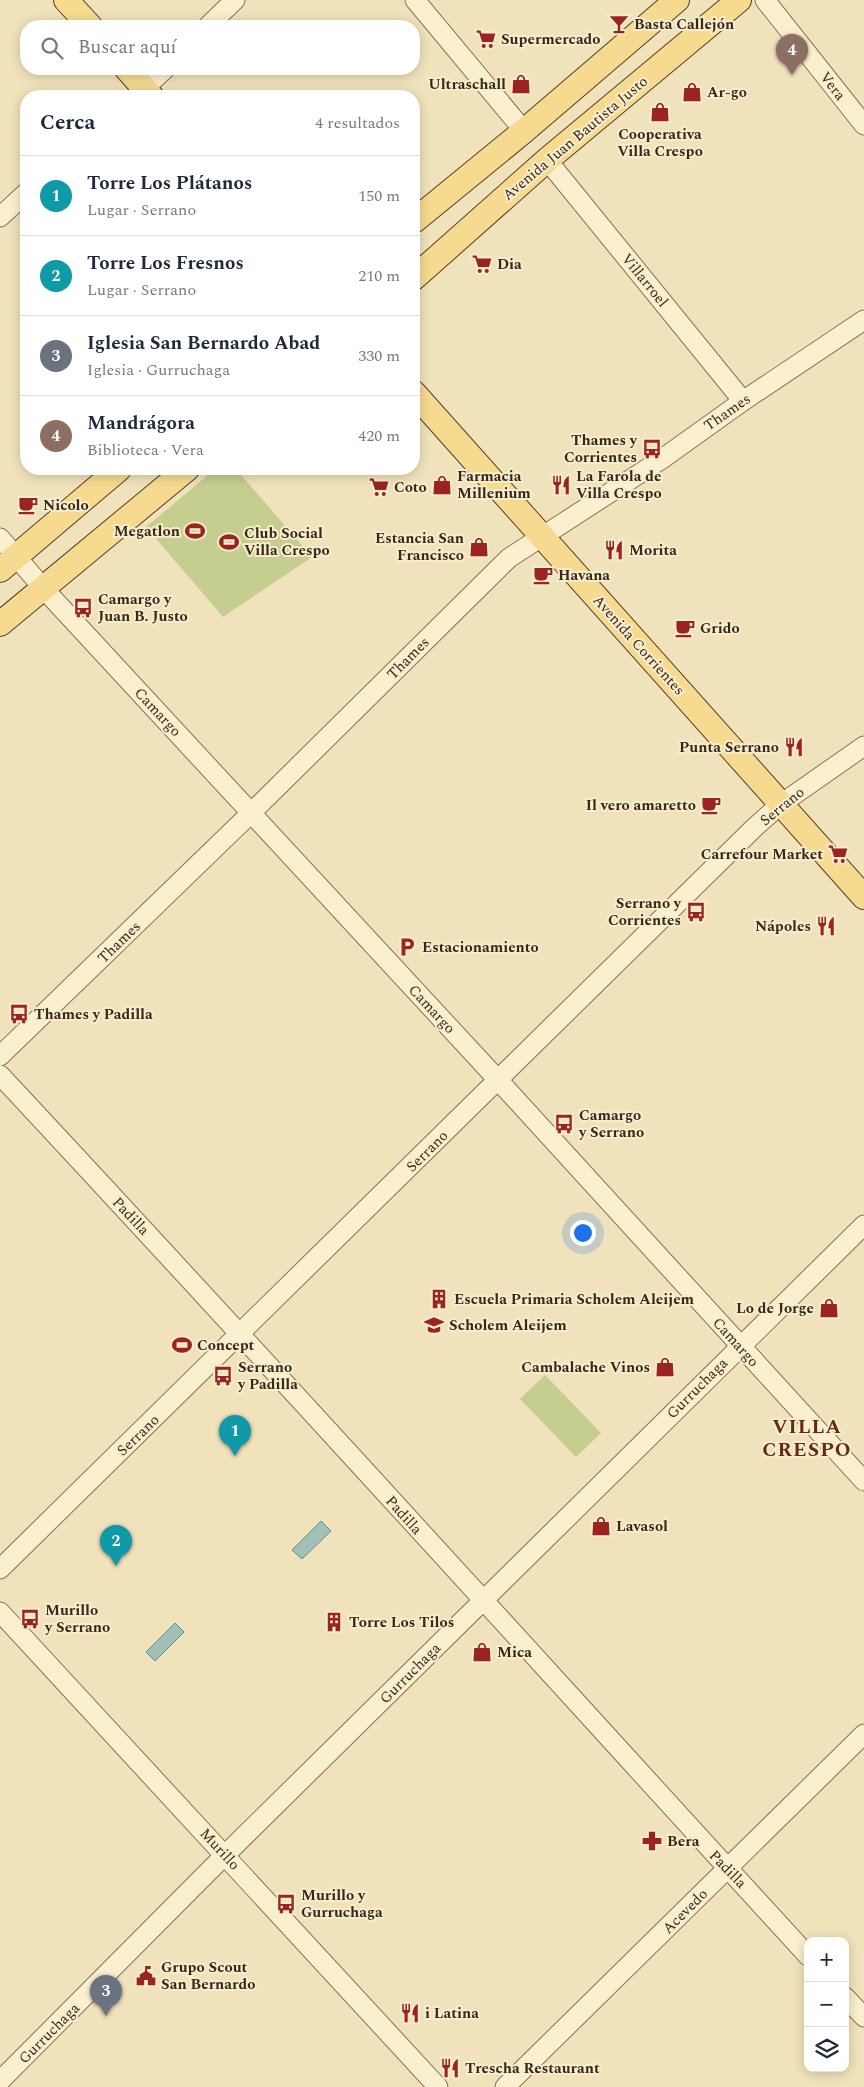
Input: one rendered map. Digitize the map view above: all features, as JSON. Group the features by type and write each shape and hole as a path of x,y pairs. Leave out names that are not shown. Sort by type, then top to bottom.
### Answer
{"main road":[{"path":"66,0 84,20"},
{"path":"420,216 524,132 677,0"},
{"name":"Avenida Juan Bautista Justo","path":"420,273 547,160 739,0"},
{"path":"131,75 141,90"},
{"name":"Avenida Corrientes","path":"420,400 864,897"},
{"path":"8,563 112,475"},
{"path":"0,624 180,475"}],"street":[{"path":"214,20 235,0"},
{"path":"415,0 524,132"},
{"name":"Vera","path":"765,0 864,125"},
{"path":"147,90 160,75"},
{"name":"Villarroel","path":"547,160 743,401"},
{"path":"0,217 20,199"},
{"name":"Thames","path":"0,1056 251,813 508,558 662,459 743,401 864,320"},
{"name":"Camargo","path":"0,538 8,563 43,588 499,1081 864,1481"},
{"name":"Serrano","path":"0,1569 782,804 864,746"},
{"name":"Padilla","path":"0,1075 242,1334 482,1601 804,1952"},
{"name":"Gurruchaga","path":"0,2081 225,1855 864,1225"},
{"name":"Murillo","path":"0,1612 438,2087"},
{"name":"Acevedo","path":"505,2087 864,1734"},
{"path":"849,2001 864,2017"}],"green space":[{"name":"Club Social Villa Crespo","path":"208,475 241,475 312,557 223,617 146,527"},
{"path":"545,1375 601,1433 576,1457 520,1399"}],"water":[{"path":"321,1521 331,1531 302,1559 292,1550"},
{"path":"175,1623 184,1632 155,1661 146,1652"}],"place":[{"name":"Basta Callejón","path":"619,24"},
{"name":"Supermercado","path":"486,39"},
{"name":"Mandrágora","path":"792,75"},
{"name":"Ultraschall","path":"521,84"},
{"name":"Ar-go","path":"692,92"},
{"name":"Cooperativa Villa Crespo","path":"660,112"},
{"name":"Dia","path":"482,264"},
{"name":"Thames y Corrientes","path":"652,449"},
{"name":"Farmacia Millenium","path":"442,485"},
{"name":"La Farola de Villa Crespo","path":"561,485"},
{"name":"Coto","path":"379,487"},
{"name":"Nicolo","path":"28,505"},
{"name":"Megatlon","path":"195,531"},
{"name":"Club Social Villa Crespo","path":"229,542"},
{"name":"Estancia San Francisco","path":"479,547"},
{"name":"Morita","path":"614,550"},
{"name":"Havana","path":"543,575"},
{"name":"Camargo y Juan B. Justo","path":"83,608"},
{"name":"Grido","path":"685,628"},
{"name":"Punta Serrano","path":"794,747"},
{"name":"Il vero amaretto","path":"711,805"},
{"name":"Carrefour Market","path":"838,854"},
{"name":"Serrano y Corrientes","path":"696,912"},
{"name":"Nápoles","path":"826,926"},
{"name":"Estacionamiento","path":"407,947"},
{"name":"Thames y Padilla","path":"19,1014"},
{"name":"Camargo y Serrano","path":"564,1124"},
{"name":"Escuela Primaria Scholem Aleijem","path":"439,1299"},
{"name":"Lo de Jorge","path":"829,1308"},
{"name":"Scholem Aleijem","path":"434,1325"},
{"name":"Concept","path":"182,1345"},
{"name":"Cambalache Vinos","path":"665,1367"},
{"name":"Serrano y Padilla","path":"223,1376"},
{"name":"Torre Los Plátanos","path":"235,1456"},
{"name":"Lavasol","path":"601,1526"},
{"name":"Torre Los Fresnos","path":"116,1566"},
{"name":"Murillo y Serrano","path":"30,1619"},
{"name":"Torre Los Tilos","path":"334,1622"},
{"name":"Mica","path":"482,1652"},
{"name":"Bera","path":"652,1841"},
{"name":"Murillo y Gurruchaga","path":"286,1904"},
{"name":"Grupo Scout San Bernardo","path":"146,1976"},
{"name":"i Latina","path":"410,2013"},
{"name":"Iglesia San Bernardo Abad","path":"106,2016"},
{"name":"Trescha Restaurant","path":"450,2068"}],"district":[{"name":"VILLA CRESPO","path":"807,1438"}]}
